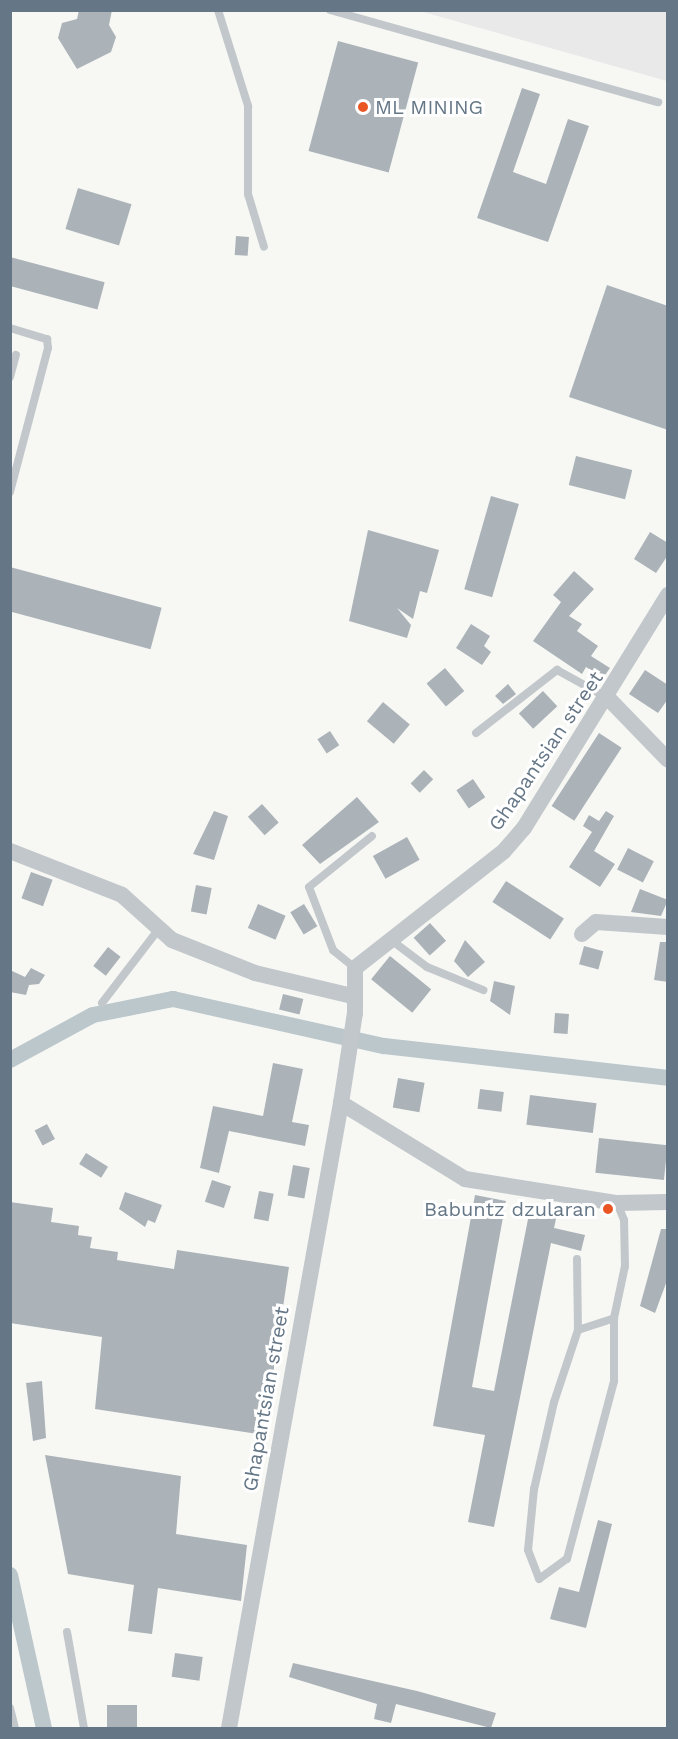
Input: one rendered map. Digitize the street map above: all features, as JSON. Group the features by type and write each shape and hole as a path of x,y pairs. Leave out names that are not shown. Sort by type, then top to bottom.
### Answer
{"street":[{"name":"Ghapantsian street","path":"355,968 504,851 608,698 668,595"},
{"path":"608,698 668,760"},
{"path":"10,851 122,895 158,930 255,973 353,1005 355,968"},
{"path":"582,934 596,922 668,927"},
{"name":"Ghapantsian street","path":"229,1728 341,1103 353,1005"},
{"path":"341,1103 465,1179 617,1203 668,1202"}],"lane":[{"path":"218,10 248,106 248,194 264,247"},
{"path":"330,10 658,102"},
{"path":"10,328 47,339 48,348 10,492"},
{"path":"10,377 16,355"},
{"path":"476,733 557,670 608,698"},
{"path":"355,968 333,950 309,887 372,836"},
{"path":"102,1003 158,930"},
{"path":"391,940 427,967 483,990"},
{"path":"577,1259 578,1330 554,1402 534,1489 528,1550 539,1579 567,1559 590,1479 614,1381 614,1318 625,1266 624,1220 617,1203"},
{"path":"578,1330 614,1318"},
{"path":"67,1632 84,1728"},
{"path":"10,1708 15,1728"}],"shaded area":[{"path":"420,11 667,11 667,81"}],"building":[{"path":"79,10 112,10 109,25 116,37 111,52 77,69 58,38 62,23 77,19"},
{"name":"ML MINING","path":"338,41 418,62 389,173 308,151"},
{"path":"522,88 540,94 513,172 546,184 568,119 589,126 548,242 477,218"},
{"path":"78,188 132,204 119,245 65,229"},
{"path":"236,236 249,237 248,256 235,255"},
{"path":"10,257 105,282 97,309 10,286"},
{"path":"607,285 668,306 668,430 569,397"},
{"path":"576,456 632,470 625,499 569,485"},
{"path":"491,496 519,504 492,597 464,589"},
{"path":"368,530 439,550 427,593 420,591 413,619 397,608 411,625 407,638 349,621"},
{"path":"650,532 668,543 668,555 656,573 634,559"},
{"path":"10,567 162,608 151,649 10,612"},
{"path":"574,571 594,589 569,616 582,624 577,631 598,646 591,656 610,668 603,678 586,667 582,674 533,641 561,602 553,595"},
{"path":"471,624 490,636 484,646 491,652 482,665 456,648"},
{"path":"445,668 464,691 446,706 427,683"},
{"path":"645,670 668,685 668,699 658,713 629,694"},
{"path":"508,684 516,694 503,704 495,696"},
{"path":"543,691 557,706 533,729 519,714"},
{"path":"383,702 410,724 394,744 367,721"},
{"path":"330,731 339,745 327,753 317,739"},
{"path":"599,733 622,748 574,821 552,806"},
{"path":"424,770 433,779 420,793 411,783"},
{"path":"473,779 485,797 469,808 456,790"},
{"path":"357,797 379,822 320,864 302,845"},
{"path":"262,804 279,823 265,835 248,817"},
{"path":"214,811 228,816 214,860 193,854"},
{"path":"606,811 614,816 594,851 615,864 600,887 569,867 592,832 583,826 589,815 599,821"},
{"path":"407,837 420,860 385,879 373,856"},
{"path":"628,848 654,861 643,883 617,869"},
{"path":"31,872 53,880 43,906 21,898"},
{"path":"506,881 564,919 550,940 492,902"},
{"path":"196,885 212,888 207,915 191,912"},
{"path":"640,889 668,900 661,916 631,912"},
{"path":"258,904 286,916 275,940 248,928"},
{"path":"304,904 317,926 304,935 290,912"},
{"path":"430,923 446,941 430,956 414,938"},
{"path":"465,940 485,962 468,977 454,961"},
{"path":"660,942 668,942 668,982 654,980"},
{"path":"584,946 603,951 598,970 579,964"},
{"path":"108,947 121,957 106,976 93,966"},
{"path":"390,956 431,989 412,1013 371,979"},
{"path":"31,968 45,975 39,984 29,985 26,995 10,992 10,970 25,977"},
{"path":"494,981 515,986 510,1015 490,1001"},
{"path":"283,994 303,999 300,1015 279,1010"},
{"path":"555,1013 569,1014 568,1034 554,1033"},
{"path":"273,1063 303,1069 292,1122 309,1125 305,1146 229,1131 219,1173 200,1168 213,1106 263,1116"},
{"path":"398,1078 425,1083 419,1112 393,1108"},
{"path":"480,1089 504,1092 501,1112 478,1109"},
{"path":"530,1095 597,1103 593,1133 526,1125"},
{"path":"47,1124 55,1139 43,1146 35,1131"},
{"path":"599,1138 668,1145 664,1180 595,1173"},
{"path":"86,1153 108,1167 101,1178 79,1164"},
{"path":"293,1165 310,1168 304,1198 288,1196"},
{"path":"212,1180 231,1186 224,1208 205,1202"},
{"path":"259,1191 274,1194 268,1221 254,1218"},
{"path":"125,1192 162,1205 155,1223 148,1220 145,1227 119,1209"},
{"path":"475,1195 506,1201 472,1387 494,1391 531,1204 558,1210 554,1228 585,1235 581,1251 551,1243 494,1527 468,1522 485,1435 433,1426"},
{"path":"10,1202 53,1208 51,1222 79,1226 78,1235 92,1237 90,1248 118,1252 117,1260 174,1269 177,1250 289,1267 264,1435 95,1409 102,1337 10,1323"},
{"path":"661,1229 668,1229 668,1278 655,1313 640,1306"},
{"path":"42,1381 46,1438 33,1441 26,1383"},
{"path":"45,1455 181,1476 176,1534 247,1545 241,1601 158,1588 152,1634 128,1631 134,1585 68,1574"},
{"path":"598,1520 612,1524 586,1628 550,1619 559,1587 579,1592"},
{"path":"175,1653 203,1657 199,1681 172,1677"},
{"path":"293,1663 417,1691 496,1713 491,1728 396,1704 391,1723 374,1719 377,1704 289,1677"},
{"path":"107,1705 137,1705 137,1728 107,1728"}],"waterway":[{"path":"10,1060 93,1015 173,999 384,1046 668,1078"},
{"path":"10,1575 44,1728"}],"place":[{"name":"ML MINING","path":"363,107"},
{"name":"Babuntz dzularan","path":"608,1209"}]}
